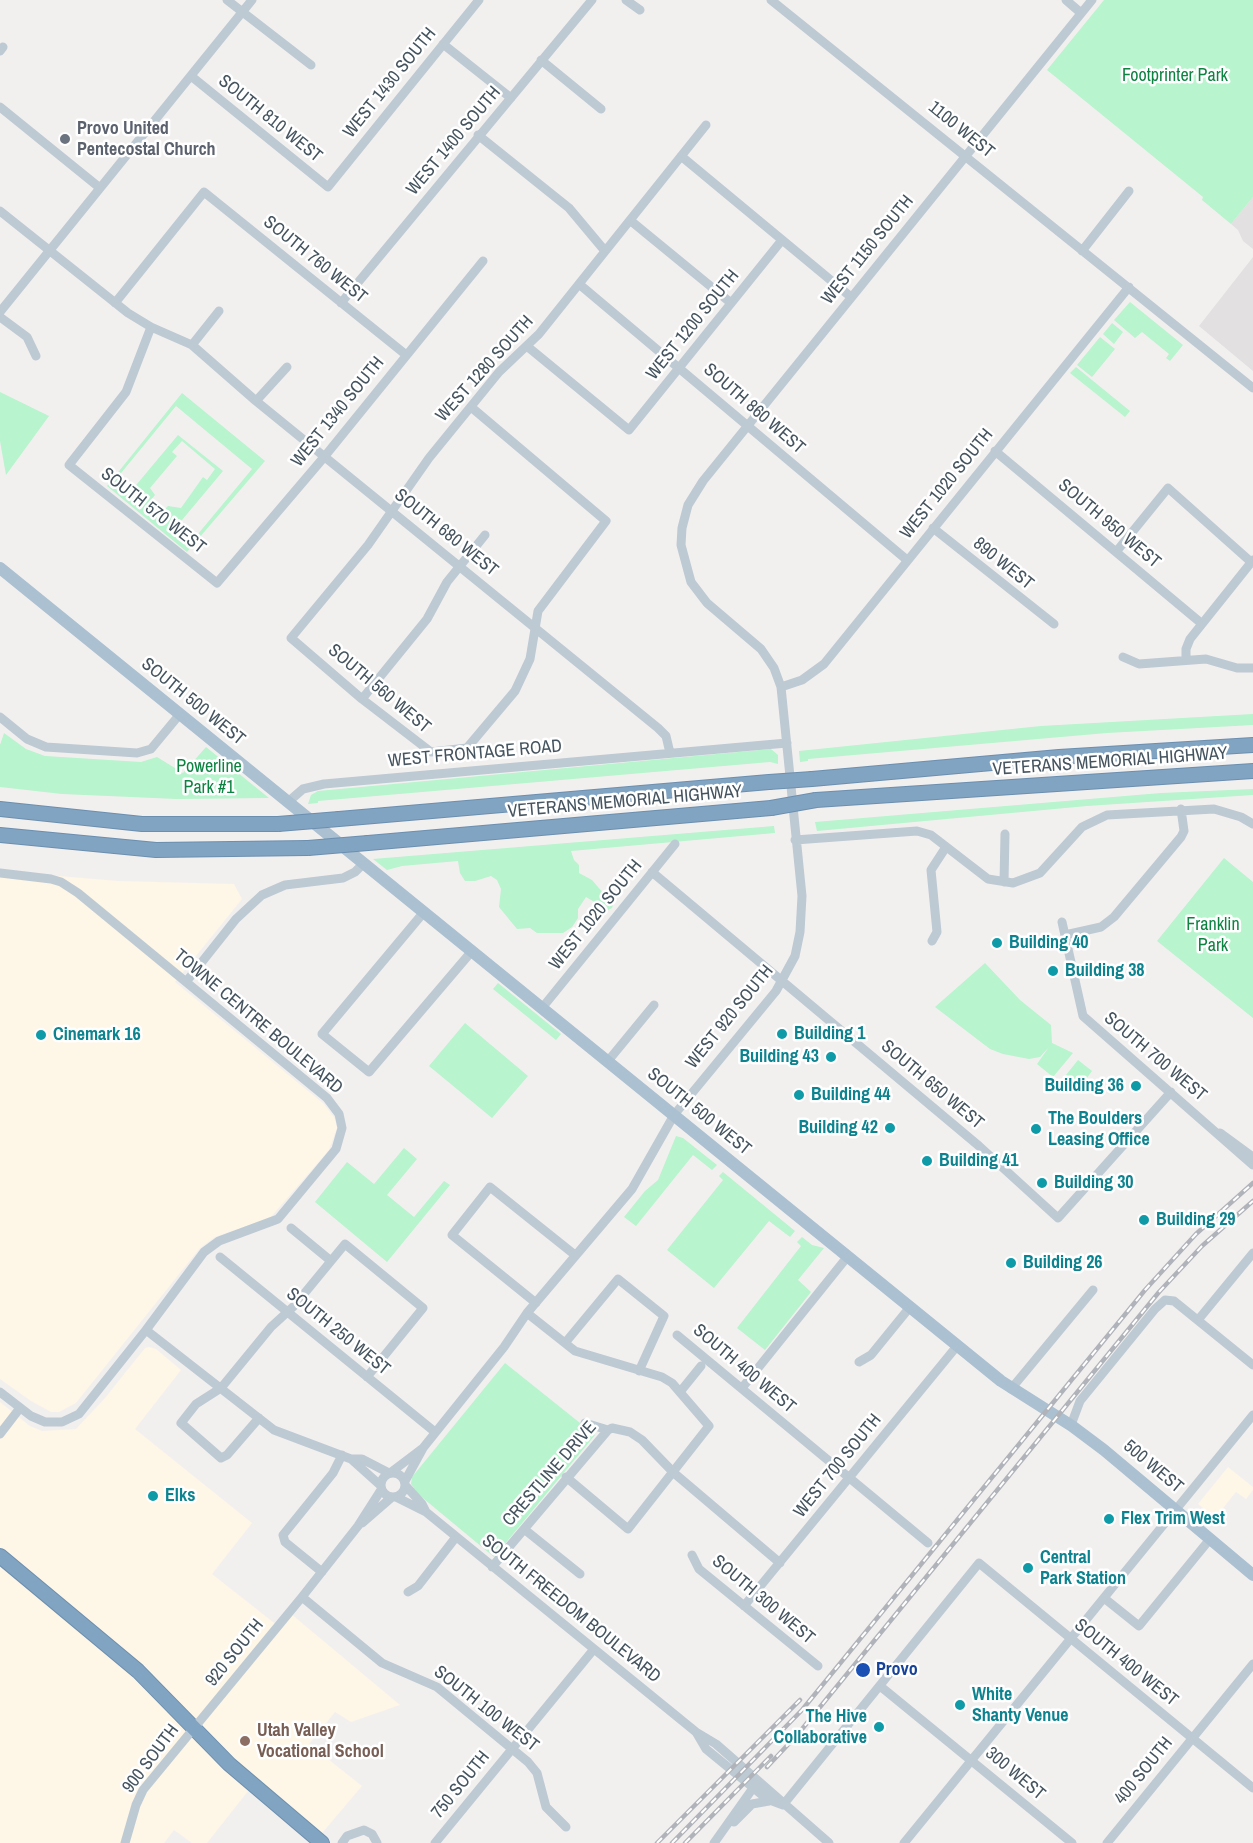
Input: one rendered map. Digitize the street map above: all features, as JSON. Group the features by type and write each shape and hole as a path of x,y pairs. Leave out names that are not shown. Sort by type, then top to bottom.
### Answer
{"highway":[{"name":"VETERANS MEMORIAL HIGHWAY","path":"0,809 142,824 278,824 1070,757 1253,745"},
{"name":"VETERANS MEMORIAL HIGHWAY","path":"0,835 156,850 308,848 771,808 816,801 1117,778 1253,771"},
{"path":"0,1556 138,1671 229,1764 322,1843"}],"main road":[{"name":"SOUTH 500 WEST","path":"1,572 608,1061 1011,1389 1026,1404 1066,1430 1083,1436"},
{"name":"SOUTH 500 WEST","path":"1011,1389 1071,1425 1083,1436"},
{"name":"500 WEST","path":"1083,1436 1253,1575"}],"street":[{"path":"227,0 311,65"},
{"path":"0,312 252,0"},
{"name":"WEST 1430 SOUTH","path":"328,187 478,0"},
{"name":"WEST 1400 SOUTH","path":"341,303 592,0"},
{"path":"626,0 640,10"},
{"name":"1100 WEST","path":"771,0 1253,388"},
{"path":"1066,0 1081,13"},
{"name":"WEST 1150 SOUTH","path":"682,528 686,511 698,487 1092,0"},
{"path":"443,44 511,98"},
{"path":"541,60 601,109"},
{"name":"SOUTH 810 WEST","path":"191,76 328,187"},
{"path":"0,107 100,188"},
{"name":"WEST 1280 SOUTH","path":"291,638 368,545 422,467 499,372 528,347 706,125"},
{"path":"478,135 569,208 605,250"},
{"path":"681,156 851,297"},
{"path":"1082,250 1129,190"},
{"name":"SOUTH 760 WEST","path":"115,303 204,192 405,354"},
{"path":"0,212 115,303 150,327"},
{"path":"631,221 731,303"},
{"name":"WEST 1200 SOUTH","path":"528,347 629,430 783,240"},
{"name":"WEST 1340 SOUTH","path":"217,583 325,456 405,354 483,261"},
{"name":"SOUTH 860 WEST","path":"579,284 907,560"},
{"name":"WEST 1020 SOUTH","path":"781,687 802,680 818,670 1129,287"},
{"path":"192,345 219,311"},
{"path":"0,317 27,337 36,356"},
{"name":"SOUTH 680 WEST","path":"150,327 192,345 256,401 535,626 662,732 668,741 669,753"},
{"name":"SOUTH 570 WEST","path":"150,327 126,392 69,465 217,583"},
{"path":"256,401 287,367"},
{"path":"453,772 450,751 464,750 470,746 515,691 527,667 537,615 543,603 606,521 471,407"},
{"name":"SOUTH 950 WEST","path":"995,451 1201,623"},
{"path":"1116,552 1167,488 1252,561 1201,623 1187,644 1186,660"},
{"name":"WEST 920 SOUTH","path":"405,1483 423,1448 504,1347 527,1313 637,1183 674,1115 782,981 795,956 800,932 802,896 781,687 774,668 761,649 707,603 694,587 684,562 682,528"},
{"name":"890 WEST","path":"933,528 1054,624"},
{"path":"362,699 427,619 443,588 485,535"},
{"name":"SOUTH 560 WEST","path":"291,638 362,699 428,751 450,751"},
{"path":"1123,657 1139,664 1212,660 1248,668"},
{"path":"0,718 27,739 46,747 137,753 151,749 180,714"},
{"name":"WEST FRONTAGE ROAD","path":"288,802 303,789 313,786 787,743"},
{"path":"795,840 917,831 931,835 988,879 1004,882 1023,881 1040,873 1082,827 1098,817 1181,809 1220,810 1253,824"},
{"path":"1065,935 1094,930 1114,917 1181,837 1184,831 1181,809"},
{"path":"1004,882 1005,834"},
{"name":"WEST 1020 SOUTH","path":"542,1008 675,844"},
{"path":"932,940 937,932 931,870 946,847"},
{"path":"186,982 236,919 256,899 277,887 343,878 355,872 364,863"},
{"name":"SOUTH 650 WEST","path":"652,872 979,1146 1058,1218 1171,1092"},
{"name":"TOWNE CENTRE BOULEVARD","path":"0,873 61,882 327,1098 339,1114 342,1133 336,1149 282,1215 270,1224 210,1245 88,1405 75,1417 62,1422 45,1422 0,1392"},
{"path":"424,912 322,1034 353,1060 369,1072 472,951"},
{"name":"SOUTH 700 WEST","path":"1062,922 1083,1016 1253,1165"},
{"path":"608,1061 654,1005"},
{"name":"SOUTH 700 WEST","path":"1215,1131 1231,1139 1253,1157"},
{"path":"536,1303 452,1235 490,1187 575,1255"},
{"path":"291,1228 331,1261"},
{"path":"259,1418 224,1458 182,1427 183,1420 196,1404 221,1388 271,1327 287,1313 345,1244 423,1308 367,1377"},
{"path":"1198,1320 1253,1253"},
{"path":"742,1388 848,1256"},
{"name":"SOUTH 250 WEST","path":"220,1257 435,1432"},
{"path":"565,1343 618,1279 664,1316 639,1371"},
{"path":"1011,1389 1093,1290"},
{"path":"1071,1425 1080,1401 1159,1304 1172,1300 1253,1365"},
{"path":"858,1362 871,1355 910,1307"},
{"path":"527,1313 580,1353 662,1377 680,1392 709,1426 628,1529 566,1477"},
{"path":"146,1330 274,1430 346,1457 362,1458 389,1473 398,1473 405,1483 403,1492 358,1526"},
{"name":"SOUTH 400 WEST","path":"677,1335 928,1543"},
{"name":"WEST 700 SOUTH","path":"744,1606 957,1346"},
{"path":"680,1392 701,1366"},
{"path":"0,1434 21,1408"},
{"path":"904,1843 1253,1415"},
{"path":"585,1423 608,1430"},
{"name":"CRESTLINE DRIVE","path":"492,1567 608,1430 630,1432 642,1440 674,1473 780,1563"},
{"name":"WEST 920 SOUTH","path":"389,1473 423,1448"},
{"path":"346,1457 394,1497"},
{"path":"322,1572 285,1542 283,1535 346,1457"},
{"path":"302,1597 358,1526 389,1473"},
{"name":"SOUTH FREEDOM BOULEVARD","path":"405,1483 426,1512"},
{"name":"SOUTH FREEDOM BOULEVARD","path":"394,1497 426,1512 696,1732 716,1744 774,1793 783,1805"},
{"path":"524,1529 580,1574"},
{"path":"408,1592 418,1586 456,1537"},
{"path":"1104,1598 1139,1626 1210,1539"},
{"name":"SOUTH 300 WEST","path":"693,1555 699,1569 818,1666"},
{"name":"SOUTH 400 WEST","path":"880,1686 979,1563 1253,1788"},
{"name":"920 SOUTH","path":"194,1730 302,1597"},
{"name":"SOUTH 100 WEST","path":"302,1597 382,1663 437,1687 512,1748 533,1767 540,1782 546,1808 566,1827"},
{"name":"750 SOUTH","path":"435,1843 594,1649"},
{"name":"400 SOUTH","path":"1107,1843 1253,1664"},
{"path":"830,1843 783,1805 880,1686"},
{"name":"300 WEST","path":"880,1686 1072,1843"},
{"name":"900 SOUTH","path":"125,1843 136,1805 143,1790 194,1730"},
{"name":"SOUTH FREEDOM BOULEVARD","path":"696,1732 706,1749 771,1802 783,1805"},
{"path":"714,1843 729,1825 753,1788"},
{"path":"729,1825 756,1802 771,1802"},
{"path":"342,1843 347,1836 364,1830 372,1834 377,1843"}],"shaded area":[{"path":"1253,197 1253,249 1243,241 1238,230 1231,224"},
{"path":"1253,257 1253,371 1199,326"},
{"path":"0,871 118,881 234,884 242,899 175,982 324,1104 335,1119 337,1128 329,1150 270,1218 215,1237 200,1248 76,1403 59,1412 51,1412 31,1401 0,1379"},
{"path":"145,1348 156,1349 181,1370 135,1429 252,1523 212,1574 278,1626 290,1613 400,1705 351,1722 335,1712 309,1744 362,1786 317,1839 252,1786 207,1843 192,1843 174,1830 164,1843 0,1843 0,1402 30,1426 42,1431 76,1429 105,1398"},
{"path":"1228,1467 1253,1487 1253,1490 1246,1499 1236,1492 1215,1518 1198,1504"}],"green space":[{"name":"Footprinter Park","path":"1104,0 1253,0 1253,197 1231,224 1202,200 1203,197 1047,70"},
{"path":"1130,302 1183,345 1170,361 1166,358 1169,354 1142,332 1135,338 1114,320"},
{"path":"1112,323 1123,332 1114,344 1103,334"},
{"path":"1100,337 1115,349 1092,377 1077,365"},
{"path":"1076,367 1130,411 1125,417 1070,373"},
{"path":"0,392 49,416 6,475 0,441"},
{"path":"182,393 265,461 187,552 107,486","holes":["176,406 252,469 193,540 177,526 223,471 178,435 132,490 117,478","182,441 215,469 207,480 203,477 181,508 168,506 164,510 156,507 151,500 155,495 150,488 177,456 172,452"]},
{"path":"1253,714 1253,725 1107,733 808,759 808,761 800,762 799,751 1041,726"},
{"name":"Powerline Park #1","path":"4,733 26,749 45,756 141,762 157,757 183,773 206,747 269,798 177,799 62,794 0,787 0,745"},
{"path":"771,749 778,755 778,764 770,762 318,801 318,803 308,804 311,795 318,791"},
{"path":"1253,789 1253,795 1087,806 817,831 815,822 1161,793"},
{"path":"774,826 775,833 571,851 574,860 579,865 579,873 592,880 604,894 612,897 614,902 612,908 608,910 586,897 578,909 578,918 572,927 563,933 537,933 530,928 517,929 499,907 501,889 497,880 491,876 475,881 465,881 460,873 458,861 402,866 387,870 373,859"},
{"name":"Franklin Park","path":"1224,858 1253,882 1253,1018 1157,941"},
{"path":"985,963 1020,1000 1051,1025 1052,1043 1073,1053 1053,1077 1037,1064 1049,1047 1040,1057 1029,1059 1003,1054 990,1049 935,1007"},
{"path":"498,983 561,1034 556,1040 493,989"},
{"path":"465,1023 528,1076 492,1118 429,1066"},
{"path":"1078,1060 1092,1071 1081,1086 1066,1075"},
{"path":"676,1136 683,1138 717,1165 712,1170 693,1155 636,1226 624,1217 645,1191 658,1180"},
{"path":"404,1148 417,1159 387,1195 414,1217 444,1181 450,1185 387,1262 315,1202 347,1162 374,1184"},
{"path":"723,1172 795,1231 790,1237 769,1221 714,1288 667,1250 723,1180 719,1176"},
{"path":"802,1237 812,1245 824,1248 798,1280 811,1292 765,1350 737,1328 801,1246 797,1242"},
{"path":"505,1363 595,1435 494,1557 418,1494 411,1484 412,1477"}],"railway":[{"path":"672,1843 802,1710 1145,1290 1196,1234 1253,1183"},
{"path":"767,1767 798,1734 1159,1292 1202,1246 1253,1201"},
{"path":"657,1843 800,1700"},
{"path":"685,1843 771,1756"}],"place":[{"name":"Provo United Pentecostal Church","path":"65,139"},
{"name":"Building 40","path":"997,943"},
{"name":"Building 38","path":"1053,971"},
{"name":"Building 1","path":"782,1034"},
{"name":"Cinemark 16","path":"41,1035"},
{"name":"Building 43","path":"831,1057"},
{"name":"Building 36","path":"1136,1086"},
{"name":"Building 44","path":"799,1095"},
{"name":"Building 42","path":"890,1128"},
{"name":"The Boulders Leasing Office","path":"1036,1129"},
{"name":"Building 41","path":"927,1161"},
{"name":"Building 30","path":"1042,1183"},
{"name":"Building 29","path":"1144,1220"},
{"name":"Building 26","path":"1011,1263"},
{"name":"Elks","path":"153,1496"},
{"name":"Flex Trim West","path":"1109,1519"},
{"name":"Central Park Station","path":"1028,1568"},
{"name":"Provo","path":"863,1670"},
{"name":"White Shanty Venue","path":"960,1705"},
{"name":"The Hive Collaborative","path":"879,1727"},
{"name":"Utah Valley Vocational School","path":"245,1741"}]}
